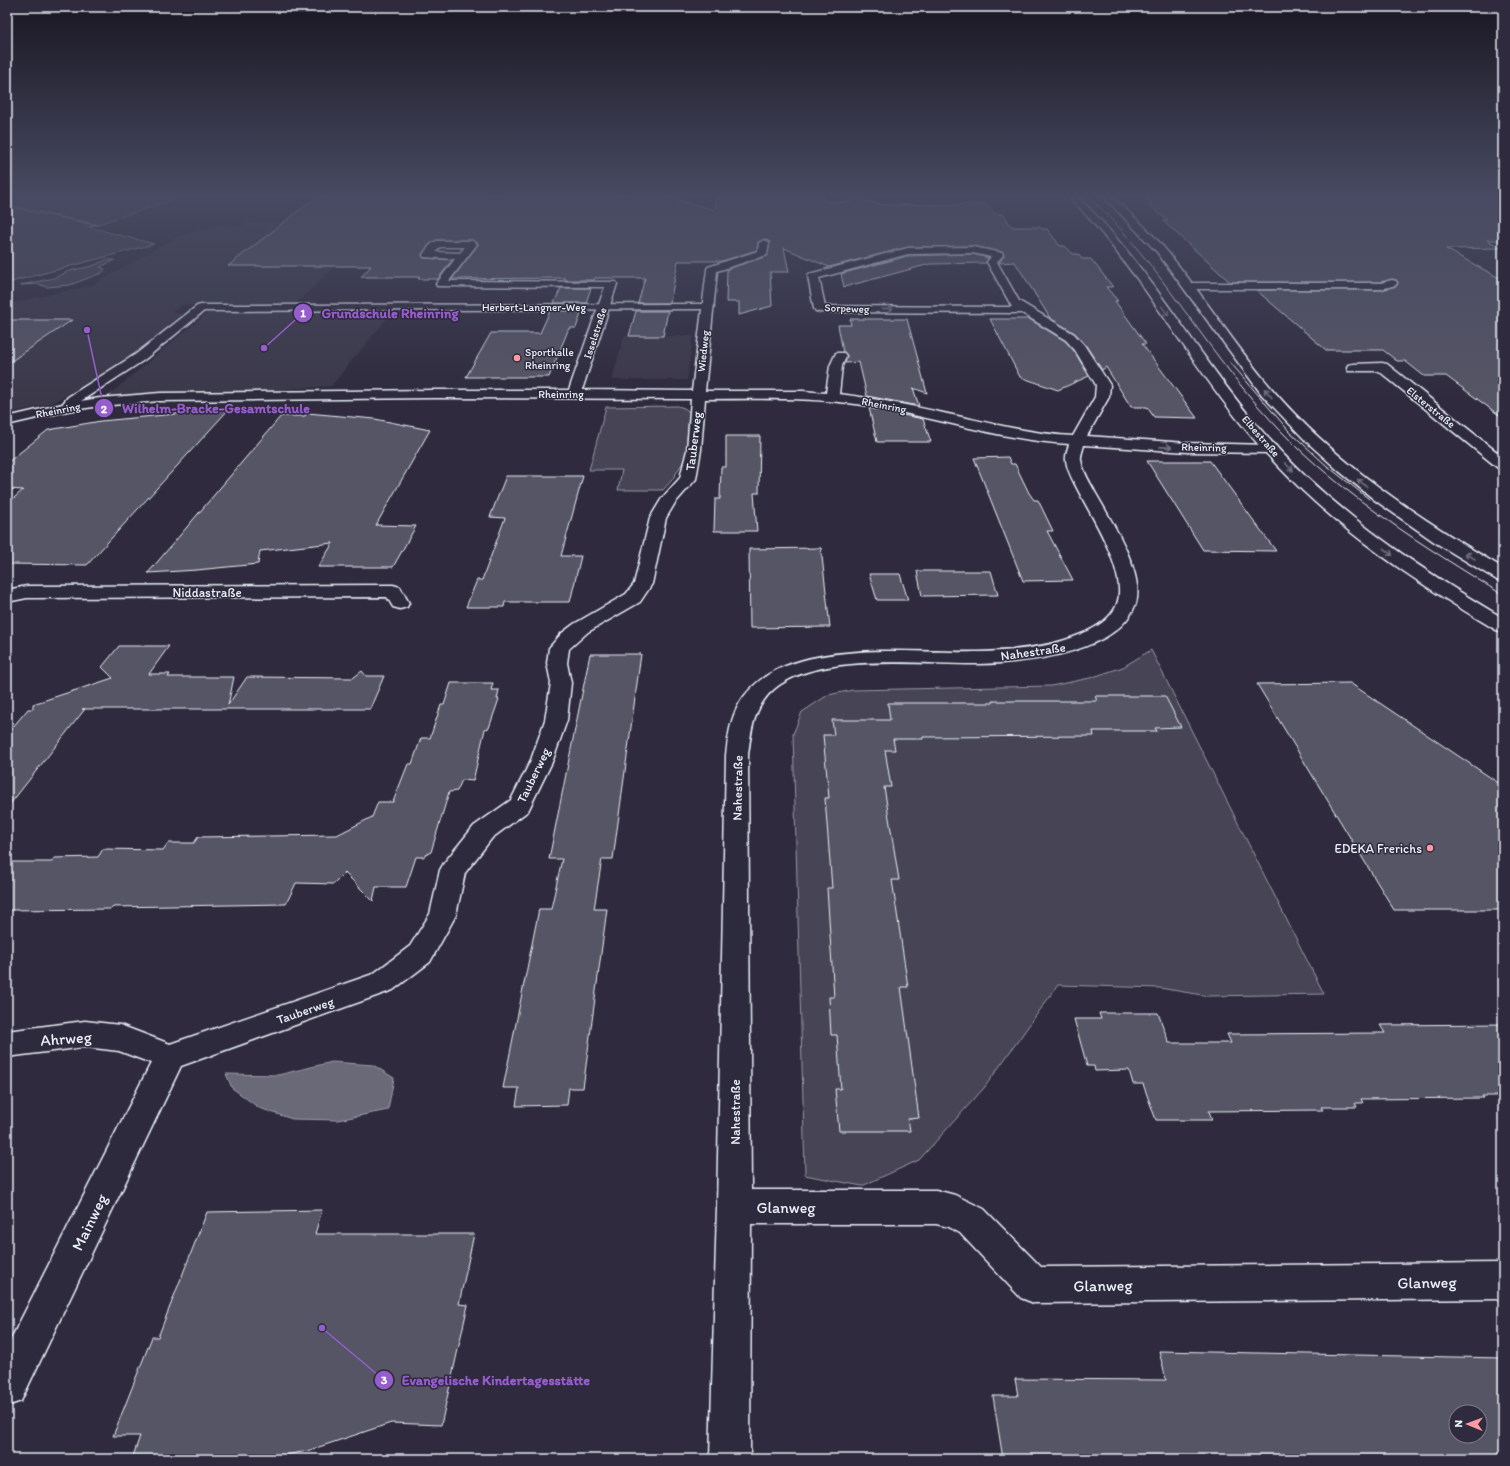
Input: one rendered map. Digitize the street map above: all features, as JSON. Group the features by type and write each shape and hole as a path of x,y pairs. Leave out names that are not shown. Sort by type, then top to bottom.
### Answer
{"street":[{"name":"Isselstraße","path":"458,262 441,284 612,284 574,394"},
{"name":"Wiedweg","path":"698,395 712,270 736,262"},
{"name":"Sorpeweg","path":"865,262 813,276 820,309 1024,310"},
{"name":"Sorpeweg","path":"992,262 1015,303 1024,310"},
{"name":"Elbestraße","path":"1130,262 1257,433 1271,449 1328,504 1390,553 1427,580 1503,626"},
{"path":"1170,262 1267,392 1312,440 1382,498 1442,539 1503,576"},
{"path":"1188,286 1381,286 1392,283"},
{"name":"Herbert-Langner-Weg","path":"67,407 73,400 140,357 201,308 708,307"},
{"name":"Nahestraße","path":"730,1459 734,1207 737,755 743,719 750,704 773,680 806,665 852,658 979,658 1025,655 1055,650 1082,642 1103,632 1118,619 1126,605 1129,587 1125,567 1078,475 1073,459 1077,441 1102,397 1104,386 1080,348 1070,337 1024,310"},
{"path":"832,396 836,366 840,356"},
{"name":"Elsterstraße","path":"1353,368 1382,368 1503,465"},
{"name":"Rheinring","path":"7,421 67,407 100,402 160,397 574,394 832,396 887,405 1009,432 1077,441 1160,446 1271,449"},
{"name":"Tauberweg","path":"170,1057 383,982 420,954 443,915 453,870 483,832 520,805 542,760 556,720 561,683 557,663 559,648 569,637 581,628 633,598 643,584 651,555 658,518 668,501 688,479 694,450 698,395"},
{"name":"Rheinring","path":"1113,442 1152,436 1257,433"},
{"name":"Niddastraße","path":"7,596 27,592 393,591 400,603"},
{"name":"Ahrweg","path":"7,1044 85,1034 120,1038 170,1057"},
{"name":"Mainweg","path":"7,1387 170,1057"},
{"name":"Glanweg","path":"734,1207 936,1207 955,1212 972,1221 1034,1286 1503,1281"}],"shaded area":[{"path":"7,262 85,262 7,283"},
{"path":"100,262 110,262 100,267 105,269 102,273 70,285 47,287 38,284 21,285 54,278 69,271 92,266"},
{"path":"132,262 339,262 295,304 182,305 171,313 188,313 127,361 53,403 7,414 7,304 93,285"},
{"path":"211,310 394,310 331,386 100,402"},
{"path":"624,336 693,336 687,380 612,380"},
{"path":"678,406 691,413 688,454 672,480 663,490 618,490 622,470 589,470 606,407"},
{"path":"1151,650 1324,994 1208,996 1160,988 1058,985 984,1088 919,1160 862,1186 805,1175 793,734 802,712 828,695 853,690 1051,686 1090,678 1123,667"}],"water":[{"path":"332,1062 373,1065 394,1078 388,1110 338,1120 292,1119 259,1108 232,1088 226,1074 278,1075"}],"building":[{"path":"233,262 450,262 438,279 418,279 420,277 361,277 371,266 228,266"},
{"path":"465,262 678,262 670,303 638,303 645,278 595,278 594,280 564,280 565,278 452,279"},
{"path":"747,262 787,262 789,272 770,272 772,306 739,315 739,302 726,302 727,269"},
{"path":"818,262 847,262 829,267"},
{"path":"884,262 986,262 930,264 844,287 841,274"},
{"path":"1015,262 1094,262 1113,287 1106,287 1118,301 1115,301 1146,344 1142,344 1197,418 1154,417 1147,407 1131,407 1106,367 1102,370 1085,344 1075,333 1050,318"},
{"path":"1208,262 1471,262 1503,280 1503,418 1446,376 1424,376 1405,361 1397,361 1383,350 1326,350 1256,290 1381,290 1396,286 1398,282 1396,280 1392,279 1381,282 1230,282"},
{"path":"561,288 591,288 586,303 554,303"},
{"name":"Sporthalle Rheinring","path":"550,311 582,311 576,328 569,328 549,377 466,377 491,333 540,333"},
{"path":"636,311 668,311 663,336 629,336"},
{"path":"850,319 907,319 927,393 913,388 919,406 867,396 859,362 845,363 847,355 843,352 838,325 851,325"},
{"path":"990,319 1029,319 1065,341 1074,351 1089,376 1058,390 1020,377"},
{"path":"7,320 72,320 7,364"},
{"path":"869,408 923,419 931,442 877,442"},
{"path":"229,409 87,565 7,564 7,504 23,490 7,489 7,463 48,430 101,421"},
{"path":"307,413 375,419 430,430 376,525 416,526 393,567 318,567 333,543 260,551 258,564 148,573 281,416 305,416"},
{"path":"726,436 760,436 759,493 754,493 757,531 714,531 715,499 720,499 721,467 726,467"},
{"path":"1008,457 1011,464 1015,464 1029,493 1034,500 1038,500 1053,531 1047,531 1073,580 1023,581 974,458"},
{"path":"1147,461 1210,461 1276,551 1203,550"},
{"path":"506,476 583,476 561,556 581,556 570,602 505,602 504,607 466,607 477,580 482,580 505,518 490,517"},
{"path":"821,548 830,627 750,628 749,549"},
{"path":"917,571 991,571 998,595 922,596"},
{"path":"869,574 900,574 908,600 877,600"},
{"path":"119,646 169,646 149,674 170,674 168,677 234,677 228,705 247,677 353,678 362,671 366,676 384,676 370,709 85,709 7,808 7,734 28,709 33,709 33,704 113,678 102,667"},
{"path":"590,654 641,654 613,859 602,859 594,909 607,909 583,1088 569,1088 567,1105 516,1106 519,1088 503,1088 539,909 551,909 562,859 549,859"},
{"path":"451,683 493,683 491,690 499,690 497,699 499,699 489,728 485,729 473,781 462,780 457,791 449,792 431,852 423,857 416,857 406,887 376,887 373,901 345,873 334,884 296,883 286,904 113,907 111,909 7,910 7,862 52,862 54,858 98,857 103,849 163,850 168,843 194,843 198,837 337,835 372,817 378,802 393,802 408,764 412,764 421,738 430,738 441,705 444,705"},
{"name":"EDEKA Frerichs","path":"1350,683 1503,786 1503,910 1394,910 1257,684"},
{"path":"1095,696 1165,696 1181,727 1155,728 1157,731 1093,731 1094,736 923,737 923,739 893,739 895,750 885,750 891,787 884,787 899,880 892,880 908,987 901,987 919,1118 908,1119 910,1131 839,1131 835,1089 841,1089 837,1035 831,1035 829,997 834,997 827,888 832,888 825,798 829,798 823,735 834,735 832,720 890,720 888,703 1097,701"},
{"path":"1099,1013 1158,1013 1169,1043 1231,1043 1227,1034 1385,1033 1380,1025 1503,1024 1503,1096 1482,1096 1484,1098 1361,1099 1363,1103 1355,1103 1357,1107 1321,1107 1323,1110 1209,1111 1212,1120 1156,1120 1143,1084 1133,1084 1129,1070 1095,1071 1094,1066 1087,1066 1074,1019 1101,1019"},
{"path":"322,1210 315,1234 474,1234 459,1304 468,1305 441,1425 391,1423 307,1451 266,1459 132,1459 140,1436 113,1436 152,1337 158,1337 207,1212"},
{"path":"1159,1351 1503,1358 1503,1459 1003,1459 993,1396 1018,1396 1015,1379 1166,1380"}],"tram line":[{"path":"1149,262 1239,383 1278,428 1303,453 1329,476 1385,519 1503,595"},
{"path":"1230,362 1289,431 1326,465 1369,499"}],"place":[{"name":"Wilhelm-Bracke-Gesamtschule","path":"87,330"},
{"name":"Grundschule Rheinring","path":"264,348"},
{"name":"Sporthalle Rheinring","path":"517,358"},
{"name":"EDEKA Frerichs","path":"1430,848"},
{"name":"Evangelische Kindertagesstätte","path":"322,1328"}]}
